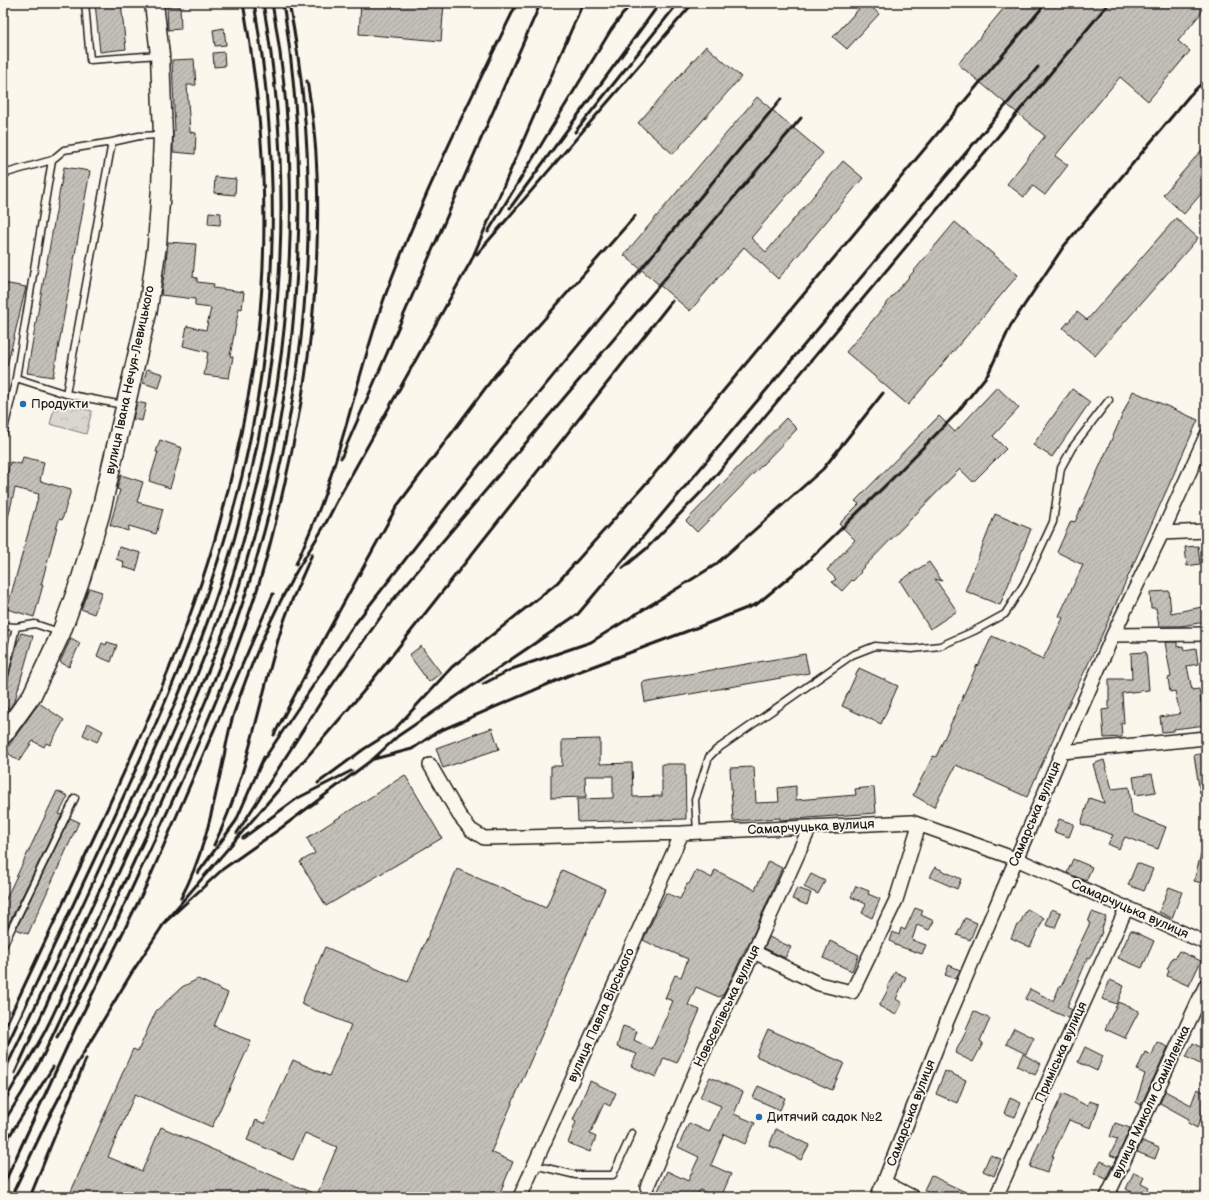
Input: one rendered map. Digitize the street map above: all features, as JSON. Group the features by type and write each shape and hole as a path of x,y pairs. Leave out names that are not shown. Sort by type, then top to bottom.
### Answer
{"street":[{"name":"вулиця Івана Нечуя-Левицького","path":"8,725 32,695 61,633 81,578 100,515 148,309 156,252 163,135 160,55 154,3"},
{"name":"Самарська вулиця","path":"877,1197 947,1021 1062,752 1113,635 1162,533 1206,436"},
{"path":"1162,533 1206,531"},
{"path":"1113,635 1206,634"},
{"path":"1062,752 1206,738"},
{"name":"Самарчуцька вулиця","path":"430,765 459,815 471,830 484,838 682,833 912,822 1016,859 1205,940"},
{"path":"754,952 819,984 852,992 896,900 919,825"},
{"name":"Новоселівська вулиця","path":"647,1187 709,1040 754,952 810,827"},
{"name":"вулиця Павла Вірського","path":"520,1197 682,833"},
{"name":"Приміська вулиця","path":"996,1197 1127,907"},
{"name":"вулиця Миколи Самійленка","path":"1112,1195 1206,985"},
{"path":"884,1182 913,1197"}],"lane":[{"path":"85,3 90,60 160,55"},
{"path":"3,174 52,160 64,150 139,136 163,135"},
{"path":"66,394 112,142"},
{"path":"3,434 16,378 52,160"},
{"path":"16,378 66,394 125,406"},
{"path":"697,832 695,800 709,757 716,750 852,656 875,646 912,649 940,646 974,631 1005,614 1024,584 1053,522 1061,468 1072,448 1108,400"},
{"path":"1206,531 1206,551"},
{"path":"3,626 16,627 35,624 61,633"},
{"path":"3,682 16,627"},
{"path":"3,946 75,798"},
{"path":"534,1165 576,1175 613,1176 632,1133"}],"green space":[{"path":"56,401 92,411 86,434 50,424"}],"building":[{"path":"95,3 121,3 126,49 100,52"},
{"path":"361,3 444,3 441,41 359,34"},
{"path":"864,3 867,3 879,14 847,49 833,37"},
{"path":"1008,3 1206,3 1206,7 1178,41 1190,51 1148,101 1120,77 1055,156 1068,165 1045,195 1033,186 1024,197 1007,184 1045,136 958,64"},
{"path":"167,6 180,6 181,29 168,30"},
{"path":"224,28 226,45 215,46 213,30"},
{"path":"706,46 741,77 673,154 638,123"},
{"path":"224,52 225,66 214,67 213,53"},
{"path":"194,59 196,85 187,85 190,132 196,133 195,154 173,152 173,131 175,131 172,60"},
{"path":"757,97 823,153 751,238 766,252 843,161 863,178 778,279 744,247 690,311 624,255"},
{"path":"1206,145 1206,188 1184,214 1163,195"},
{"path":"64,167 90,171 53,377 27,373"},
{"path":"215,177 236,179 235,195 214,193"},
{"path":"209,212 221,213 220,225 208,224"},
{"path":"1176,218 1198,238 1095,356 1063,328 1077,312 1087,320"},
{"path":"955,222 1018,275 908,405 846,352"},
{"path":"168,242 196,244 193,277 197,278 197,282 214,284 213,288 244,292 242,309 239,308 230,356 233,357 229,378 204,375 208,352 183,346 187,326 206,330 211,308 195,306 195,299 161,295 165,274"},
{"path":"3,283 26,287 7,366 3,366"},
{"path":"147,369 163,374 159,388 143,383"},
{"path":"997,387 1019,408 993,436 1006,449 973,482 960,469 842,591 832,582 836,579 827,570 855,540 839,524 859,504 855,501 939,416 955,432"},
{"path":"1072,389 1090,402 1052,457 1033,445"},
{"path":"1133,391 1198,420 1100,639 1027,797 956,765 934,807 913,795 933,756 936,757 977,665 978,666 992,636 1043,659 1063,618 1059,616 1083,565 1057,552 1071,521 1075,522"},
{"path":"137,402 146,404 142,421 133,419"},
{"path":"786,418 797,429 697,532 686,521"},
{"path":"160,440 182,448 170,488 149,481"},
{"path":"23,457 44,462 40,481 71,490 62,520 59,519 34,617 7,609 39,494 15,488 7,522 3,522 3,495 10,462 21,464"},
{"path":"121,475 143,482 137,502 163,509 156,534 129,526 128,531 110,525 120,490 117,489"},
{"path":"995,514 1031,529 1000,605 965,591"},
{"path":"1198,546 1200,564 1187,566 1185,547"},
{"path":"119,547 141,553 136,571 123,567 124,562 116,559"},
{"path":"929,562 942,581 935,579 957,611 930,629 900,581"},
{"path":"89,588 102,592 94,614 81,609"},
{"path":"1169,591 1171,613 1202,607 1205,622 1181,626 1159,626 1156,608 1151,608 1150,592"},
{"path":"21,633 33,636 15,700 9,709 3,707 3,686 7,683"},
{"path":"71,638 80,643 69,667 60,662"},
{"path":"107,642 117,645 111,662 97,656 102,643 106,645"},
{"path":"1165,642 1177,642 1177,647 1183,646 1184,650 1196,648 1198,664 1187,666 1192,690 1199,689 1201,703 1205,703 1206,725 1162,732 1160,717 1180,714 1175,691 1170,692 1168,678 1171,677"},
{"path":"421,646 441,673 429,682 409,655"},
{"path":"1146,652 1149,690 1122,693 1124,723 1121,723 1122,737 1104,738 1102,710 1109,709 1109,679 1132,679 1131,653"},
{"path":"805,654 809,673 645,702 642,682"},
{"path":"859,668 898,686 881,724 842,706"},
{"path":"39,703 64,720 50,745 46,743 44,747 33,741 19,761 5,751"},
{"path":"88,723 103,731 97,742 83,735"},
{"path":"492,728 499,749 443,768 436,748"},
{"path":"600,739 600,764 632,763 633,797 662,796 662,764 685,764 686,819 578,822 577,799 613,798 613,776 585,776 586,797 551,798 551,766 562,766 562,740"},
{"path":"1205,753 1206,792 1200,793 1194,755"},
{"path":"1104,760 1112,789 1129,787 1132,814 1166,827 1158,849 1125,837 1119,849 1108,844 1113,835 1081,824 1089,798 1104,803 1093,764"},
{"path":"754,767 756,803 779,802 778,788 796,786 796,800 856,795 855,789 874,787 876,813 780,820 780,818 733,821 730,768"},
{"path":"1152,774 1156,792 1136,795 1133,777"},
{"path":"405,775 442,838 326,906 300,862 315,853 307,838"},
{"path":"57,791 68,796 59,814 62,815 8,925 3,923 3,905"},
{"path":"70,818 79,822 28,934 16,929"},
{"path":"1059,819 1074,824 1069,837 1054,832"},
{"path":"1202,850 1206,850 1206,884 1194,881"},
{"path":"1073,859 1092,867 1086,881 1067,873"},
{"path":"768,861 782,868 750,942 724,994 719,997 696,987 688,1005 700,1010 677,1063 664,1058 656,1077 631,1066 637,1054 617,1047 623,1026 637,1031 634,1040 652,1049 673,1001 665,998 675,975 681,977 688,959 643,940 666,893 680,899 696,870 712,878 715,870 755,890"},
{"path":"1137,863 1153,869 1144,891 1128,885"},
{"path":"935,867 961,879 957,889 930,877"},
{"path":"457,869 546,908 562,870 605,889 491,1152 513,1162 498,1197 76,1197 70,1194 133,1049 138,1051 156,1011 182,987 198,979 228,993 214,1026 251,1041 212,1127 135,1094 108,1157 142,1171 161,1127 317,1195 337,1147 305,1133 293,1160 247,1140 256,1120 265,1124 293,1060 329,1076 351,1025 301,1004 325,947 408,982"},
{"path":"811,874 825,881 818,894 804,887"},
{"path":"856,886 869,891 868,894 880,899 872,918 862,913 866,904 851,897"},
{"path":"1169,887 1182,892 1172,918 1159,912"},
{"path":"797,888 811,893 807,905 792,899"},
{"path":"915,908 923,911 921,915 934,921 929,930 917,925 912,940 926,945 922,954 895,945 890,941 893,932 899,935 901,928 905,930"},
{"path":"1027,909 1044,918 1030,947 1011,938"},
{"path":"1052,909 1061,913 1055,928 1046,925"},
{"path":"1092,912 1106,917 1101,931 1102,932 1090,958 1088,957 1067,1007 1072,1010 1068,1018 1025,999 1030,989 1053,1001 1060,986 1061,987 1090,923 1088,922"},
{"path":"965,918 977,923 970,940 957,935"},
{"path":"1131,930 1154,941 1142,968 1118,958"},
{"path":"769,937 791,947 785,958 764,948"},
{"path":"830,941 859,955 852,971 823,958"},
{"path":"1179,951 1201,961 1189,986 1167,976 1169,970 1167,969 1173,957 1175,958"},
{"path":"949,965 960,970 956,979 945,975"},
{"path":"895,972 906,977 896,999 902,1003 896,1015 879,1006 889,988 887,987"},
{"path":"1110,980 1124,986 1117,1004 1102,999"},
{"path":"1118,1002 1139,1011 1125,1038 1105,1029"},
{"path":"974,1011 990,1019 980,1041 983,1043 973,1062 955,1053 967,1030 966,1029"},
{"path":"1014,1028 1034,1038 1026,1054 1006,1044"},
{"path":"768,1029 844,1063 832,1090 756,1056"},
{"path":"1157,1042 1168,1047 1141,1105 1136,1102 1145,1074 1137,1070 1145,1052 1152,1055"},
{"path":"1193,1043 1206,1050 1206,1057 1202,1065 1186,1057"},
{"path":"1085,1047 1103,1056 1097,1071 1078,1062"},
{"path":"1023,1054 1041,1064 1035,1075 1017,1066"},
{"path":"945,1071 966,1080 957,1103 936,1094"},
{"path":"710,1077 743,1092 734,1114 755,1123 745,1144 724,1134 711,1165 731,1174 721,1197 716,1197 700,1190 696,1197 655,1197 667,1171 688,1181 699,1157 678,1147 689,1123 709,1132 721,1106 700,1097"},
{"path":"590,1081 616,1093 610,1106 604,1103 590,1134 596,1137 590,1152 568,1143 576,1122 573,1120"},
{"path":"758,1086 785,1098 780,1110 753,1098"},
{"path":"1197,1089 1206,1093 1206,1102 1197,1128 1188,1123 1189,1119 1160,1103 1165,1091 1191,1105"},
{"path":"1063,1093 1087,1106 1089,1101 1099,1104 1091,1128 1069,1120 1052,1156 1054,1156 1047,1173 1030,1167 1036,1150"},
{"path":"1010,1098 1021,1103 1015,1117 1004,1113"},
{"path":"1115,1123 1130,1128 1117,1158 1110,1155 1118,1139 1110,1137"},
{"path":"776,1129 809,1145 801,1160 769,1146"},
{"path":"1142,1141 1159,1148 1155,1159 1137,1152"},
{"path":"990,1155 1001,1159 994,1176 983,1171"},
{"path":"1101,1161 1112,1166 1106,1179 1094,1173"},
{"path":"1134,1172 1144,1177 1141,1184 1149,1188 1144,1197 1141,1197 1126,1189"},
{"path":"931,1175 976,1197 939,1197 924,1190"}],"railway":[{"path":"3,1031 114,795 168,672 213,545 235,460 248,396 258,332 264,250 264,208 260,126 250,44 243,3"},
{"path":"3,1054 123,799 162,709 199,617 215,571 242,476 254,417 263,358 269,299 272,240 272,181 269,122 263,62 254,3"},
{"path":"3,1074 146,768 186,677 221,583 241,513 258,441 270,369 278,296 281,223 280,149 274,76 263,3"},
{"path":"15,1073 183,709 229,588 250,517 267,445 279,372 287,298 290,224 289,150 283,76 272,3"},
{"path":"3,1104 52,1017 173,754 200,692 225,628 253,540 269,474 282,408 291,341 297,273 299,205 297,138 292,70 283,3"},
{"path":"3,1123 43,1056 132,867 191,736 220,665 246,594 275,489 289,420 299,351 306,282 308,212 306,142 300,72 289,3"},
{"path":"296,564 331,477 368,347 399,259 447,148 517,3"},
{"path":"181,898 195,867 206,834 232,719 266,631 293,578 326,523 340,495 471,261 583,3"},
{"path":"488,232 611,30 631,3"},
{"path":"510,208 660,3"},
{"path":"575,132 678,3"},
{"path":"477,254 693,3"},
{"path":"318,783 364,749 394,730 452,667 557,583 650,479 1046,3"},
{"path":"623,568 646,549 706,487 1109,3"},
{"path":"341,458 538,9"},
{"path":"672,301 363,692 162,925 223,869 281,828 373,759 398,736 578,614 1038,67"},
{"path":"374,759 412,749 437,732 567,676 757,604 803,566 955,415 988,374 1011,325 1064,246 1189,96 1206,79"},
{"path":"57,1037 105,948 218,697 259,585 271,541 291,456 301,404 312,325 318,224 316,152 307,81"},
{"path":"262,762 351,629 468,479 781,99"},
{"path":"237,833 326,694 392,601 801,118"},
{"path":"274,735 326,635 397,506 496,374 635,216"},
{"path":"483,684 512,669 591,642 715,565 823,469 883,393"},
{"path":"214,845 236,792 282,627 292,599 312,554"},
{"path":"3,1186 76,1027 147,884 273,594"},
{"path":"198,873 236,821 264,757"},
{"path":"296,799 351,771"},
{"path":"243,838 299,797"},
{"path":"11,1197 47,1121 75,1067 131,974 165,922"},
{"path":"30,1197 86,1059"},
{"path":"3,1146 53,1067"}],"place":[{"name":"Продукти","path":"23,404"},
{"name":"Дитячий садок №2","path":"759,1117"}]}
